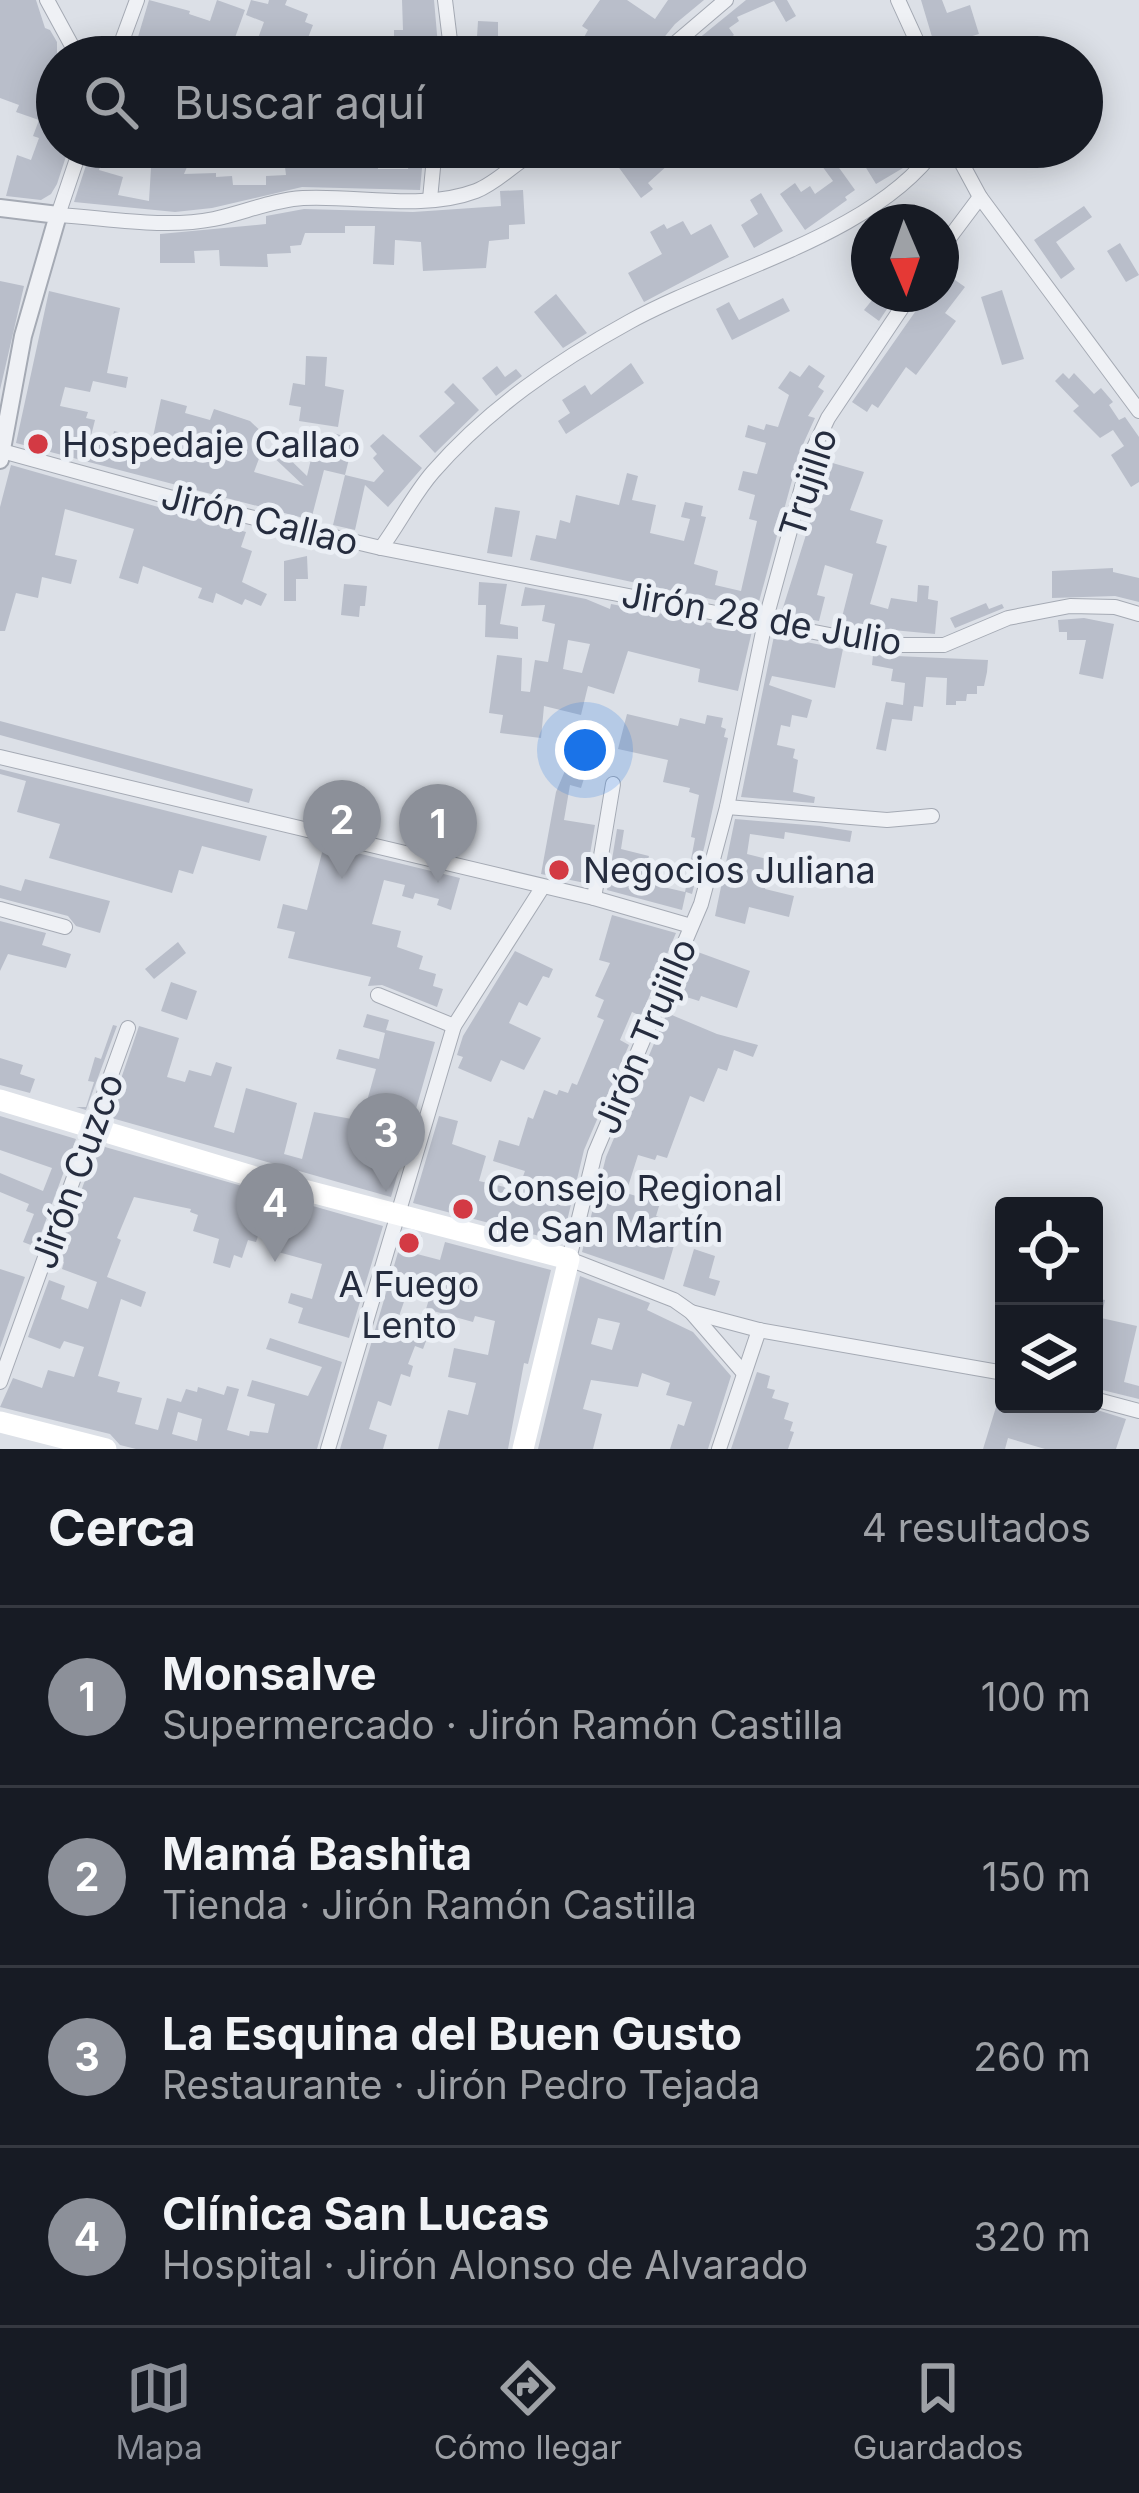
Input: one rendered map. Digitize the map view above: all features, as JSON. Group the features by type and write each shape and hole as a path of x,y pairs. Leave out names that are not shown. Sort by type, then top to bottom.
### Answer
{"main road":[{"path":"0,1100 395,1215 569,1259"},
{"name":"Jirón Trujillo","path":"523,1449 569,1259"},
{"path":"0,1422 106,1449"}],"street":[{"path":"47,0 66,36"},
{"path":"124,36 137,0"},
{"path":"445,0 449,36"},
{"path":"683,36 726,0"},
{"path":"898,0 913,36"},
{"path":"1,454 23,336 74,168"},
{"path":"430,199 433,168"},
{"path":"0,208 178,223 299,198 430,199 482,189 507,168"},
{"path":"381,548 430,476 487,416 533,380 630,321 815,240 897,188 917,168"},
{"path":"964,168 980,197 1139,411"},
{"path":"959,225 980,197"},
{"name":"Trujillo","path":"765,622 812,454 828,418 899,312"},
{"name":"Jirón Callao","path":"1,454 381,548"},
{"name":"Jirón 28 de Julio","path":"381,548 880,645 944,645 1008,618 1070,606 1115,607 1139,614"},
{"name":"Jirón Trujillo","path":"569,1259 596,1153 692,926 727,807 765,622"},
{"path":"0,757 594,898 692,926"},
{"path":"594,898 613,784"},
{"path":"727,807 886,820 932,817"},
{"path":"328,1449 454,1026 542,888"},
{"path":"0,909 65,927"},
{"path":"378,995 454,1026"},
{"name":"Jirón Cuzco","path":"0,1382 128,1028"},
{"path":"569,1259 643,1286 691,1312 759,1330 995,1371"},
{"path":"691,1312 742,1371"},
{"path":"719,1449 759,1330"},
{"path":"1103,1402 1139,1412"}],"building":[{"path":"0,0 36,0 45,28 54,36 36,36 36,119 16,112 19,105 0,98"},
{"path":"149,0 210,21 217,0 245,10 236,36 138,36"},
{"path":"251,0 268,4 269,0 287,0 285,5 308,14 305,22 313,25 309,36 259,36 264,22 246,15"},
{"path":"402,0 434,0 437,36 394,36 394,30 403,30"},
{"path":"600,0 627,0 655,19 668,0 704,0 665,36 585,36 588,30 582,26"},
{"path":"746,0 787,0 796,16 786,22 774,1 737,17 739,21 729,28 733,36 702,36"},
{"path":"921,0 942,0 947,13 970,5 979,34 932,36"},
{"path":"478,21 498,22 498,36 477,36"},
{"path":"36,146 36,168 62,168 51,194 41,200 6,196 17,155 31,160"},
{"path":"85,168 123,177 118,195 149,201 151,168 187,168 184,174 232,176 233,185 266,185 266,176 286,175 285,168 422,168 420,190 302,187 175,212 74,202"},
{"path":"619,168 665,168 648,183 653,189 641,198"},
{"path":"823,168 839,168 855,190 805,230 780,194 795,183 801,192 810,186 815,194 833,181"},
{"path":"866,168 903,168 876,184"},
{"path":"523,190 525,224 509,225 509,239 489,241 486,268 423,271 421,242 395,240 394,265 373,264 375,226 345,226 345,233 305,233 301,245 290,246 291,253 267,254 268,267 220,266 219,250 194,251 195,263 160,263 160,234 266,224 266,216 304,209 413,212 501,206 500,191"},
{"path":"761,193 783,231 754,248 741,225 758,214 750,200"},
{"path":"1084,206 1092,217 1056,242 1075,269 1061,279 1034,240"},
{"path":"683,221 691,235 711,224 729,257 644,302 628,273 662,254 650,232"},
{"path":"1120,243 1139,275 1126,282 1107,251"},
{"path":"0,281 24,286 0,390"},
{"path":"1002,290 1024,359 1002,365 981,297"},
{"path":"49,291 120,308 107,373 128,377 126,388 93,381 90,392 65,387 60,406 88,412 86,418 95,420 90,440 111,445 114,431 133,436 130,446 150,451 161,399 187,406 185,413 210,420 214,409 250,421 267,437 254,472 304,486 268,452 275,445 307,476 315,442 330,446 333,433 354,439 345,475 324,470 311,520 16,443"},
{"path":"556,294 587,333 563,348 534,312"},
{"path":"783,298 790,311 732,340 716,309 729,302 739,320"},
{"path":"915,312 946,312 956,321 916,375 906,367 878,408 872,404 867,412 852,402"},
{"path":"306,356 327,357 325,386 344,390 338,427 299,421 301,407 289,405 293,383 305,385"},
{"path":"631,363 644,383 566,434 558,421 570,413 562,400 585,385 591,395"},
{"path":"809,365 825,376 818,387 824,391 808,416 815,418 800,451 757,609 530,560 536,535 556,539 560,520 570,523 576,495 619,505 627,473 638,476 632,500 656,505 650,533 684,541 690,519 681,517 685,502 703,506 701,516 706,517 694,564 718,571 715,585 741,591 757,521 749,519 755,495 738,490 743,471 757,474 766,443 745,437 748,425 764,430 766,424 778,427 789,395 778,388 790,371 800,377"},
{"path":"497,366 505,377 516,369 522,376 496,396 482,378"},
{"path":"1063,373 1069,379 1074,373 1094,394 1101,388 1119,420 1125,417 1139,437 1139,482 1131,487 1111,455 1124,446 1113,430 1100,438 1073,411 1079,406 1055,381"},
{"path":"453,383 479,410 435,453 419,436 455,403 444,392"},
{"path":"383,434 422,468 388,507 365,485 355,530 333,525 345,475 374,482 384,471 370,446"},
{"path":"829,462 864,472 850,510 883,520 876,543 887,546 870,604 888,609 891,598 917,602 918,585 929,586 928,599 938,601 935,634 840,625 853,574 825,565 817,595 825,597 819,621 781,614"},
{"path":"11,465 246,532 241,547 252,551 242,582 267,594 261,606 245,599 242,605 216,593 213,603 198,598 202,588 143,566 138,584 119,578 134,529 65,509 55,555 77,560 71,584 42,577 38,598 16,593 5,631 0,631 0,507"},
{"path":"495,507 520,511 512,557 487,553"},
{"path":"307,556 308,579 296,579 296,601 284,601 284,561"},
{"path":"1113,568 1113,572 1139,578 1139,602 1115,596 1052,598 1052,571"},
{"path":"479,582 507,584 500,624 518,627 518,639 485,637 486,605 478,605"},
{"path":"344,584 367,586 359,617 341,615"},
{"path":"525,587 586,599 610,609 611,604 752,631 738,691 698,682 700,669 628,651 614,694 588,686 581,715 544,706 541,738 500,733 503,715 489,713 497,655 522,658 521,691 530,692 535,660 548,662 555,624 542,621 545,605 521,606","holes":["568,640 590,644 582,673 563,669"]},
{"path":"986,603 989,609 1002,604 1004,608 955,628 950,618"},
{"path":"1084,618 1114,624 1103,679 1079,674 1086,640 1067,640 1067,632 1059,632 1058,620"},
{"path":"774,636 843,649 835,688 772,676 769,685 812,700 807,718 792,715 790,727 781,725 777,745 795,749 793,792 815,797 814,803 741,797"},
{"path":"873,655 988,660 987,672 977,694 967,694 966,701 956,701 956,705 946,705 947,678 926,677 923,707 914,706 912,721 892,719 886,751 876,749 886,702 903,705 905,683 891,681 893,669 872,665"},
{"path":"627,714 678,726 680,718 705,724 707,715 723,718 721,727 728,738 692,894 686,892 682,910 607,890 617,829 624,830 621,849 649,856 642,882 685,892 695,838 691,837 699,795 663,782 668,760 618,749"},
{"path":"0,721 253,789 249,803 0,735"},
{"path":"567,766 586,772 581,788 570,785 564,820 595,825 585,883 541,874 556,792"},
{"path":"0,769 267,836 260,861 202,846 193,874 179,870 172,893 49,858 60,824 17,812 26,781 0,774"},
{"path":"735,819 852,831 850,842 785,832 784,839 750,834 747,854 771,860 765,889 794,896 789,917 749,907 745,924 715,916"},
{"path":"324,845 460,878 451,910 437,905 439,899 415,893 413,899 402,896 405,885 384,880 372,924 401,931 397,947 423,956 419,969 436,974 433,986 443,989 437,1007 382,985 368,986 371,977 288,958 295,932 277,928 283,904 307,910"},
{"path":"25,879 110,901 100,933 76,926 68,916 0,898 0,885 21,891"},
{"path":"612,915 676,933 641,1016 632,1012 620,1040 629,1045 584,1150 562,1242 413,1203 439,1116 458,1121 452,1144 486,1156 479,1181 518,1190 525,1171 493,1161 499,1140 519,1146 528,1117 533,1119 544,1090 557,1095 559,1090 568,1093 572,1083 577,1085 604,1020 597,1017 604,1000 595,996 610,963 599,960"},
{"path":"0,921 46,933 42,945 71,954 66,968 8,954 0,971"},
{"path":"178,942 186,953 154,979 145,969"},
{"path":"515,951 553,969 549,978 543,976 527,1006 519,1002 509,1023 541,1038 524,1070 501,1060 491,1082 458,1068 463,1057 457,1055 463,1036"},
{"path":"695,951 750,971 737,1008 677,994"},
{"path":"171,982 197,991 187,1020 161,1011"},
{"path":"667,1013 758,1045 753,1057 734,1050 727,1071 718,1068 704,1102 690,1096 667,1158 638,1155 626,1193 660,1203 656,1216 665,1219 661,1229 669,1232 666,1240 675,1242 664,1280 582,1252 606,1157"},
{"path":"367,1014 389,1020 386,1030 435,1042 391,1197 108,1117 139,1026 179,1038 167,1077 185,1082 189,1070 211,1076 216,1062 232,1067 214,1127 234,1133 246,1088 297,1103 284,1154 302,1159 314,1112 368,1122 373,1102 367,1101 376,1069 336,1059 339,1049 379,1059 385,1033 363,1027"},
{"path":"113,1025 117,1026 86,1110 76,1107 86,1107 95,1057 101,1059"},
{"path":"0,1058 23,1065 20,1074 35,1079 30,1093 0,1085"},
{"path":"0,1116 76,1139 36,1247 23,1242 34,1214 26,1211 29,1204 0,1192 0,1173 43,1191 52,1168 0,1150"},
{"path":"98,1145 383,1226 349,1338 298,1323 303,1308 288,1303 291,1293 312,1299 322,1264 278,1252 283,1234 261,1227 256,1242 248,1240 242,1258 234,1255 230,1268 213,1263 219,1239 193,1231 198,1215 191,1209 134,1197 117,1238 121,1240 107,1277 146,1292 141,1307 121,1299 98,1376 120,1382 117,1392 142,1398 135,1424 158,1430 167,1398 181,1402 186,1389 197,1392 198,1387 224,1395 227,1386 239,1389 227,1430 249,1436 250,1431 268,1433 275,1404 247,1396 252,1380 308,1396 322,1367 266,1349 270,1338 342,1362 317,1449 136,1449 120,1445 110,1434 0,1407 13,1378 42,1388 48,1370 74,1377 84,1347 64,1341 60,1349 28,1337 49,1280 65,1286 61,1299 88,1309 97,1282 62,1269 64,1262 56,1259","holes":["178,1412 202,1419 197,1441 172,1434"]},
{"path":"404,1232 422,1236 417,1254 440,1260 445,1242 551,1270 528,1364 524,1363 508,1449 438,1449 448,1410 468,1415 476,1383 448,1377 454,1348 488,1355 495,1321 475,1316 473,1322 426,1309 430,1296 408,1290 396,1325 428,1336 423,1349 415,1346 408,1364 413,1366 410,1377 401,1374 391,1406 378,1401 369,1429 387,1435 383,1449 340,1449"},
{"path":"694,1249 715,1256 709,1278 720,1281 715,1296 683,1286"},
{"path":"0,1269 25,1277 0,1348"},
{"path":"580,1276 650,1303 647,1310 693,1332 731,1376 708,1449 670,1449 692,1402 666,1395 670,1383 642,1373 638,1387 591,1380 583,1409 602,1414 593,1449 538,1449","holes":["598,1318 620,1323 612,1350 591,1344"]},
{"path":"1103,1318 1137,1326 1124,1382 1139,1386 1139,1399 1103,1390"},
{"path":"757,1372 770,1376 767,1388 775,1390 772,1398 789,1403 784,1419 793,1422 790,1431 794,1432 788,1449 731,1449"},
{"path":"995,1410 1103,1412 1126,1419 1116,1449 1045,1449 1008,1438 1005,1449 983,1449"}],"place":[{"name":"Hospedaje Callao","path":"38,444"},
{"name":"Negocios Juliana","path":"559,870"},
{"name":"Mamá Bashita","path":"342,879"},
{"name":"Monsalve","path":"438,883"},
{"name":"La Esquina del Buen Gusto","path":"386,1192"},
{"name":"Consejo Regional de San Martín","path":"463,1209"},
{"name":"A Fuego Lento","path":"409,1243"},
{"name":"Clínica San Lucas","path":"275,1262"}]}
